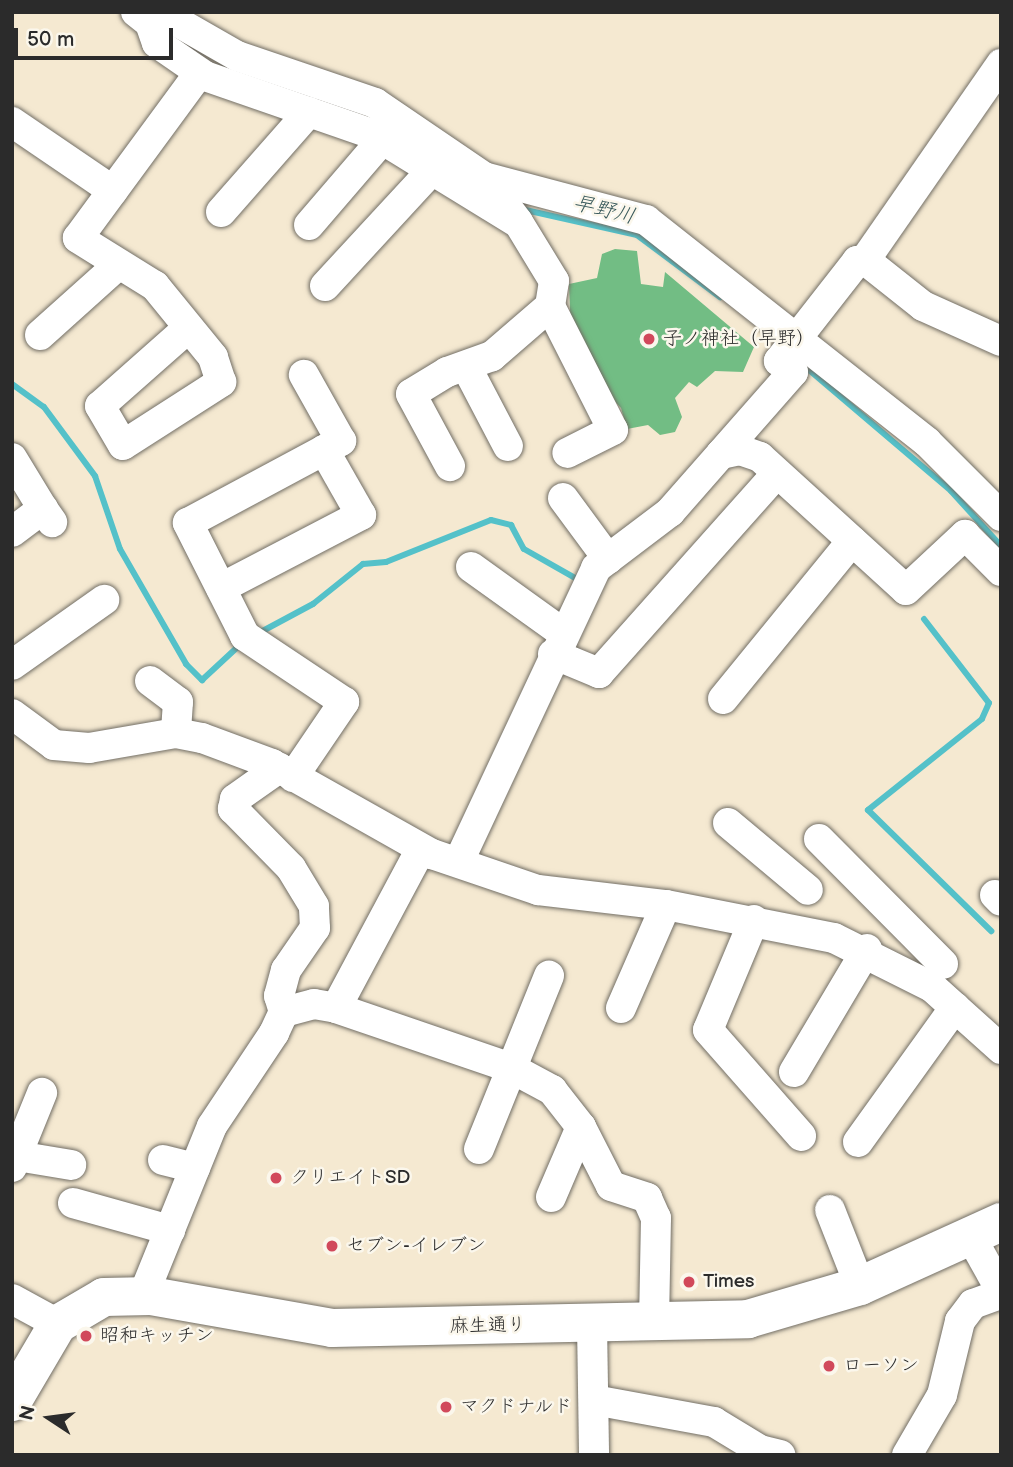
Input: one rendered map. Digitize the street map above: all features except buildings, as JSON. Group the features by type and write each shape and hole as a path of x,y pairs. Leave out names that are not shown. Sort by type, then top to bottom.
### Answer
{"main road":[{"name":"麻生通り","path":"12,1402 58,1324 104,1297 143,1296 332,1328 654,1324 748,1319 860,1286 986,1229"}],"street":[{"path":"515,220 431,171 383,139 199,73 157,43 143,18 162,13 237,56 374,103 489,184 515,220 554,281 550,306 613,430 567,453"},
{"path":"865,260 1001,64"},
{"path":"187,329 155,286 78,238 199,73"},
{"path":"221,212 309,112"},
{"path":"12,122 113,191"},
{"path":"309,225 383,139"},
{"path":"325,286 365,257 431,171"},
{"path":"489,184 646,220 790,346 927,442 997,500"},
{"path":"460,860 558,643 597,568 670,512 793,372 790,346 857,261 865,260 923,306 1001,341"},
{"path":"40,335 118,265"},
{"path":"450,466 411,394 447,372 467,368 492,356 550,306"},
{"path":"467,368 508,446"},
{"path":"143,1296 212,1126 284,1012 283,983 310,944 314,906 291,868 233,809 235,799 286,773 344,702 245,636 188,523 341,441 304,375"},
{"path":"221,588 361,515 324,450"},
{"path":"721,454 740,450 760,457 906,590 965,536 1001,571"},
{"path":"12,458 48,515 12,532"},
{"path":"471,567 503,576 558,643 599,673 776,474"},
{"path":"563,498 608,559"},
{"path":"723,699 852,541"},
{"path":"12,665 104,600"},
{"path":"150,681 178,702 176,733"},
{"path":"14,718 54,745 89,748 176,733 286,773 421,849 582,900 666,905 754,920 867,949 955,1007 1001,1049"},
{"path":"728,823 808,890"},
{"path":"336,1008 421,849"},
{"path":"796,929 808,890 829,849 943,964"},
{"path":"621,1008 666,905"},
{"path":"754,920 708,1030 801,1136"},
{"path":"794,1072 867,949"},
{"path":"479,1149 549,976"},
{"path":"284,1012 314,1004 336,1008 510,1068 552,1090 581,1126 611,1186 647,1198 656,1218 654,1324"},
{"path":"858,1142 955,1007"},
{"path":"42,1093 14,1161 71,1165"},
{"path":"551,1197 581,1126"},
{"path":"163,1160 195,1168"},
{"path":"73,1203 170,1230"},
{"path":"830,1210 860,1286"},
{"path":"907,1455 931,1424 960,1321 973,1304 1001,1292 986,1229"},
{"path":"12,1299 58,1324"},
{"path":"592,1324 594,1455"},
{"path":"594,1400 714,1422 760,1450 780,1455"}],"green space":[{"path":"615,249 637,251 641,284 663,287 665,272 754,347 743,372 715,371 697,387 689,382 675,398 682,417 675,432 660,435 648,425 627,429 621,408 595,380 571,334 569,284 597,278 602,254"}],"waterway":[{"name":"早野川","path":"521,209 637,235 720,297"},
{"name":"早野川","path":"802,364 951,491 1001,546"},
{"path":"12,384 44,407 95,476 120,549 186,664 202,680 242,643"},
{"path":"257,634 313,604 363,564 386,562 491,520 511,525 524,549 577,579"},
{"path":"924,619 989,703 982,719 868,810 991,931"}],"place":[{"name":"子ノ神社（早野）","path":"649,339"},
{"name":"クリエイトSD","path":"276,1178"},
{"name":"セブン-イレブン","path":"332,1246"},
{"name":"Times","path":"689,1282"},
{"name":"昭和キッチン","path":"86,1336"},
{"name":"ローソン","path":"829,1366"},
{"name":"マクドナルド","path":"446,1407"}]}
